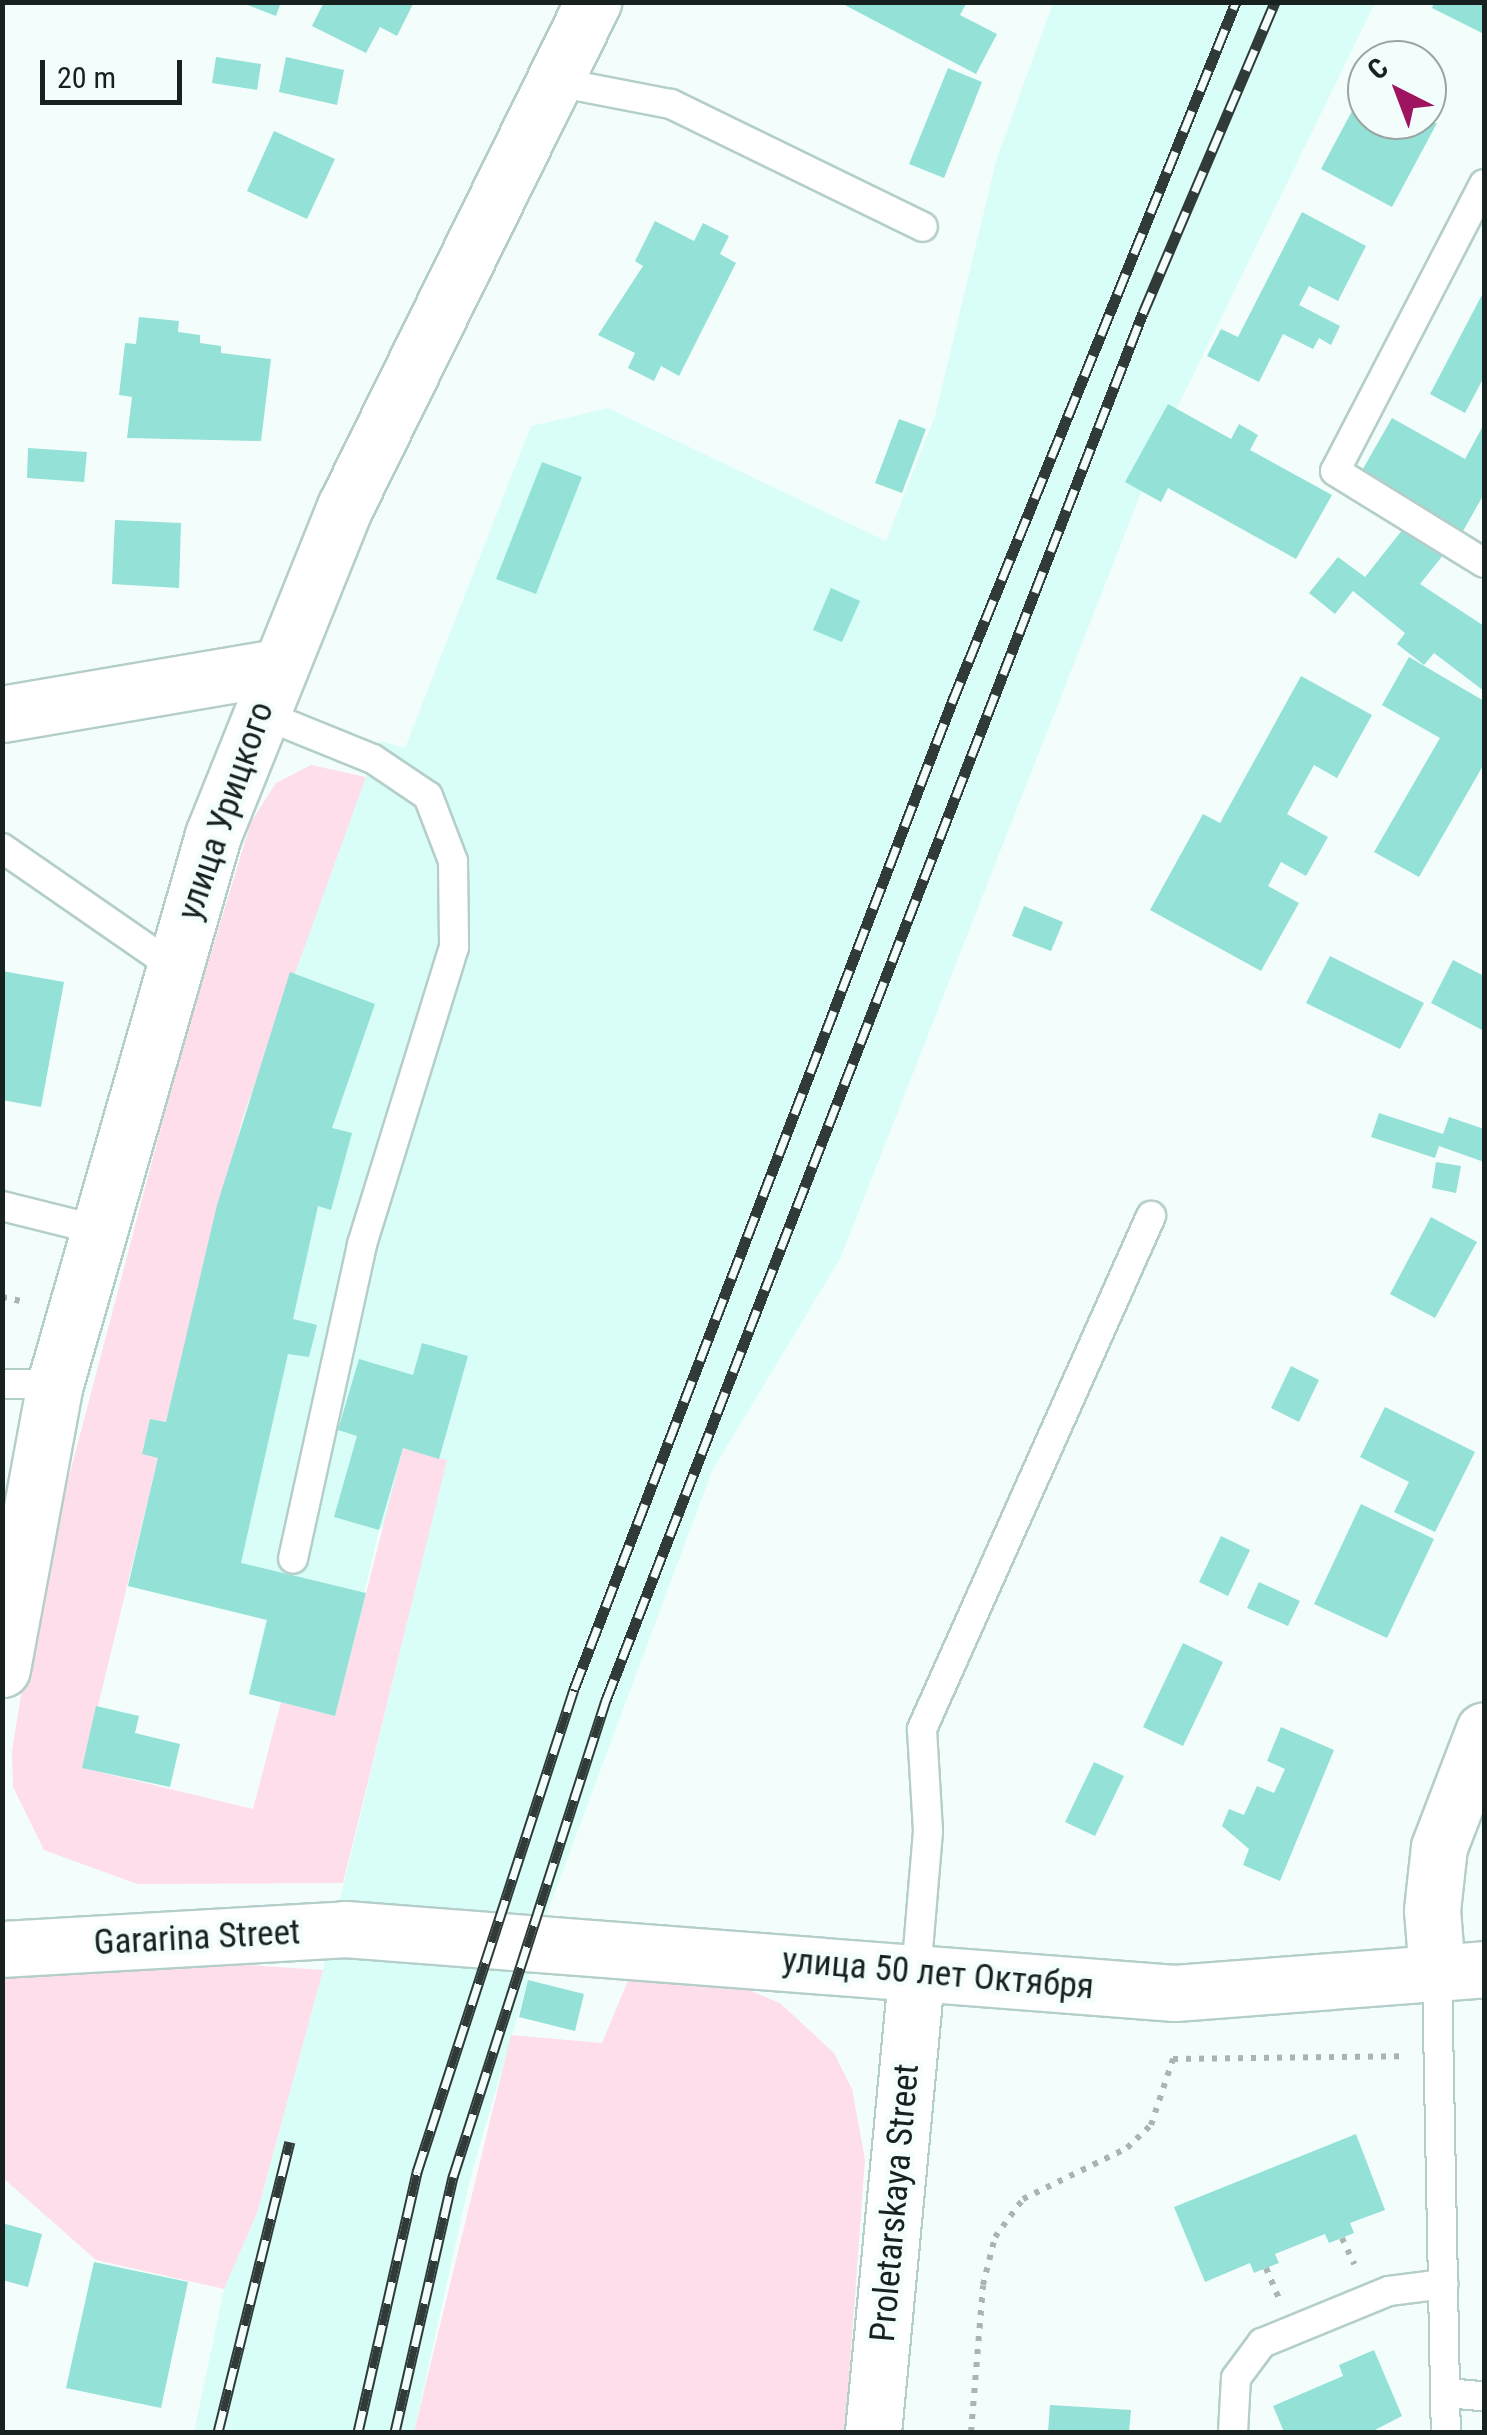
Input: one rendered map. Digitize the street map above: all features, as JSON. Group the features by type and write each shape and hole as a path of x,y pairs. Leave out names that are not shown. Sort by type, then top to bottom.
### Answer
{"street":[{"name":"улица Урицкого","path":"2,1670 29,1384 98,1230 174,967 267,690 345,507 593,2"},
{"path":"2,714 267,690"},
{"path":"1461,1971 1432,1910 1439,1847 1484,1730"},
{"name":"улица 50 лет Октября","path":"391,1932 1175,1994 1461,1971"},
{"name":"Gararina Street","path":"2,1949 391,1932"},
{"name":"Proletarskaya Street","path":"874,2432 916,1974"}],"lane":[{"path":"552,80 670,104 924,227"},
{"path":"1484,184 1334,471 1484,563"},
{"path":"267,690 428,796 453,861 454,947 362,1245 293,1558"},
{"path":"2,848 174,967"},
{"path":"2,1206 98,1230"},
{"path":"916,1974 928,1831 922,1729 1151,1216"},
{"path":"1446,2432 1441,2056 1461,1971"},
{"path":"1233,2432 1236,2378 1262,2343 1389,2290 1444,2284"},
{"path":"1446,2393 1484,2396"}],"path":[{"path":"971,2432 982,2285 995,2237 1023,2199 1127,2148 1151,2125 1173,2059 1441,2056"}],"shaded area":[{"path":"1053,3 1375,3 1357,40 1347,40 1347,60 1163,437 840,1259 712,1471 549,1908 470,2179 414,2432 194,2432 224,2289 257,2213 323,1970 446,1461 379,1530 335,1716 249,1694 266,1620 128,1586 157,1458 142,1454 150,1419 165,1422 217,1205 290,972 380,741 405,748 531,426 608,408 886,541 935,416 996,161"},
{"path":"311,765 366,777 243,1117 166,1422 150,1419 142,1453 158,1458 83,1768 253,1809 281,1702 335,1716 403,1448 447,1460 343,1883 137,1884 44,1850 13,1787 12,1751 36,1602 180,1055 251,822 276,783"},
{"path":"247,1965 323,1970 257,2213 224,2289 96,2260 3,2178 3,1977"},
{"path":"629,1978 744,1988 780,2003 834,2053 852,2089 865,2160 845,2432 414,2432 511,2035 602,2043"}],"building":[{"path":"240,2 281,2 276,16"},
{"path":"324,2 414,2 397,36 380,27 366,53 312,26"},
{"path":"839,2 967,2 960,15 997,34 976,74"},
{"path":"1434,2 1484,2 1484,34 1432,8"},
{"path":"216,57 261,64 257,90 212,83"},
{"path":"286,57 344,70 337,105 279,92"},
{"path":"948,68 982,82 944,178 909,164"},
{"path":"1347,120 1347,140 1428,140 1392,207 1321,169"},
{"path":"274,131 335,159 307,219 247,191"},
{"path":"1302,212 1366,246 1338,301 1309,286 1299,305 1340,326 1331,345 1319,338 1313,349 1283,334 1259,382 1207,356 1221,329 1238,337"},
{"path":"655,221 694,241 703,223 729,236 720,254 736,263 679,376 661,366 654,381 628,368 635,353 598,335 643,266 635,261"},
{"path":"1484,291 1484,377 1465,413 1430,394"},
{"path":"139,317 179,321 178,332 200,335 200,343 221,346 221,353 271,359 261,441 127,438 132,397 119,395 125,343 136,344"},
{"path":"1168,404 1231,439 1239,424 1258,435 1250,450 1332,495 1296,559 1168,488 1161,502 1125,482"},
{"path":"1392,418 1465,459 1484,424 1484,494 1463,531 1360,474"},
{"path":"899,419 926,429 902,493 875,483"},
{"path":"28,448 87,452 84,482 27,478"},
{"path":"542,462 582,477 536,594 496,579"},
{"path":"115,520 181,523 179,588 112,584"},
{"path":"1407,524 1444,554 1420,584 1484,626 1484,691 1434,653 1424,665 1397,644 1405,633 1353,591 1335,614 1309,593 1338,557 1365,577"},
{"path":"831,588 860,601 842,642 813,630"},
{"path":"1409,657 1484,701 1484,764 1419,877 1374,852 1440,738 1382,705"},
{"path":"1301,676 1372,715 1337,778 1314,765 1287,814 1328,837 1306,876 1281,862 1268,886 1299,903 1261,971 1150,910 1203,814 1220,823"},
{"path":"1024,906 1063,922 1051,951 1012,936"},
{"path":"1330,956 1424,1003 1400,1049 1306,1003"},
{"path":"1453,960 1484,976 1484,1031 1431,1003"},
{"path":"2,971 64,982 41,1107 2,1100"},
{"path":"290,972 375,1004 332,1128 352,1133 331,1210 318,1206 293,1319 317,1325 309,1357 288,1354 241,1563 366,1593 335,1716 249,1694 267,1620 128,1586 158,1458 142,1454 150,1419 166,1422 217,1205"},
{"path":"1379,1113 1443,1134 1449,1117 1484,1129 1484,1162 1439,1146 1435,1158 1371,1137"},
{"path":"1436,1162 1461,1166 1456,1193 1432,1188"},
{"path":"1431,1217 1477,1242 1435,1318 1390,1294"},
{"path":"422,1343 468,1356 439,1459 403,1448 379,1530 334,1517 357,1436 338,1430 359,1359 413,1375"},
{"path":"1291,1366 1319,1380 1299,1422 1271,1408"},
{"path":"1385,1407 1475,1452 1435,1532 1394,1512 1409,1482 1360,1457"},
{"path":"1361,1504 1434,1539 1387,1638 1314,1604"},
{"path":"1221,1536 1250,1550 1228,1596 1199,1582"},
{"path":"1259,1582 1300,1601 1288,1626 1247,1608"},
{"path":"1183,1643 1223,1662 1183,1746 1143,1727"},
{"path":"96,1706 139,1716 135,1733 180,1744 170,1787 82,1768"},
{"path":"1281,1727 1334,1750 1280,1881 1243,1865 1249,1849 1222,1826 1229,1809 1244,1815 1257,1786 1274,1793 1285,1769 1267,1761"},
{"path":"1094,1762 1124,1776 1095,1836 1065,1822"},
{"path":"528,1980 584,1994 575,2031 519,2017"},
{"path":"1356,2134 1385,2210 1350,2223 1354,2233 1329,2243 1325,2234 1275,2254 1279,2263 1254,2273 1250,2263 1205,2282 1174,2207"},
{"path":"2,2223 42,2234 28,2287 2,2280"},
{"path":"94,2262 188,2282 161,2408 66,2388"},
{"path":"1374,2350 1402,2416 1371,2432 1284,2432 1273,2406 1343,2376 1339,2365"},
{"path":"1050,2405 1131,2410 1129,2432 1048,2432"}],"railway":[{"path":"358,2432 417,2172 574,1689 952,702 1236,2"},
{"path":"395,2432 453,2177 606,1700 1143,313 1275,2"},
{"path":"218,2432 290,2142"}]}
